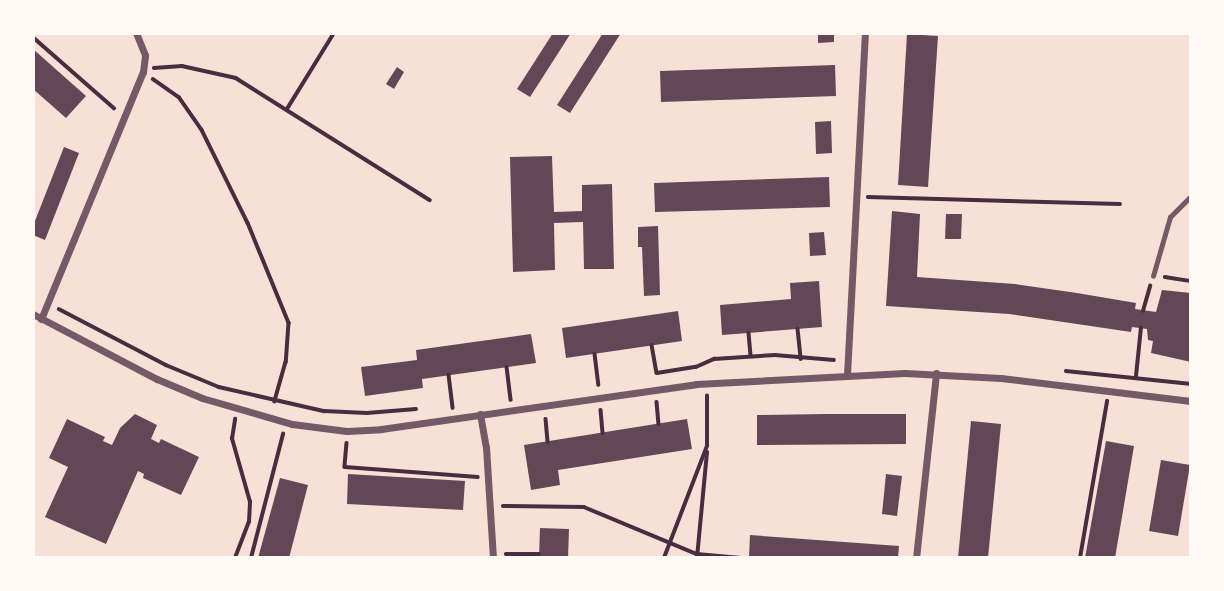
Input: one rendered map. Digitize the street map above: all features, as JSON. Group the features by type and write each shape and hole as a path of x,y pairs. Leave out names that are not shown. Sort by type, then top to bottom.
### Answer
{"street":[{"path":"41,319 143,72 145,55 136,33"},
{"path":"848,375 855,197 866,33"},
{"path":"33,314 158,379 236,409 286,422 348,430 423,423 656,388 848,375 936,373 1191,401"},
{"path":"916,558 936,373"},
{"path":"480,414 488,478 493,556"}],"lane":[{"path":"1153,276 1170,217 1191,196"}],"path":[{"path":"287,109 334,33"},
{"path":"33,37 124,116"},
{"path":"270,418 286,362 289,323 248,223 202,130 179,97 143,72 151,68 182,66 208,69 236,78 430,200"},
{"path":"64,76 70,69"},
{"path":"855,197 1120,204"},
{"path":"48,302 166,365 219,387 324,411 421,409 423,423"},
{"path":"1136,376 1141,328"},
{"path":"652,345 657,373 695,367 714,359 775,355 801,359 798,329"},
{"path":"749,333 751,356"},
{"path":"596,354 603,433"},
{"path":"507,367 513,410"},
{"path":"449,376 454,418"},
{"path":"697,556 707,446 707,383"},
{"path":"656,388 659,424"},
{"path":"1080,558 1108,391"},
{"path":"544,405 548,442"},
{"path":"235,558 249,522 250,502 232,439 236,409"},
{"path":"251,558 286,422"},
{"path":"348,430 345,467 436,477 488,478"},
{"path":"664,558 707,446"},
{"path":"377,476 379,469"},
{"path":"266,502 273,504"},
{"path":"490,506 584,507 697,556 741,558"},
{"path":"253,552 260,553"},
{"path":"493,556 539,554"}],"building":[{"path":"553,33 571,33 530,97 517,89"},
{"path":"603,33 621,33 570,113 557,105"},
{"path":"818,33 834,33 834,42 818,43"},
{"path":"907,34 938,36 928,187 898,185"},
{"path":"33,49 86,96 66,118 33,89"},
{"path":"835,65 836,96 661,102 660,71"},
{"path":"397,67 404,72 394,89 386,84"},
{"path":"831,121 832,153 816,154 815,122"},
{"path":"64,147 79,153 45,240 33,235 33,226"},
{"path":"552,156 554,212 582,211 582,185 612,184 614,269 584,269 583,222 554,223 555,270 513,272 510,157"},
{"path":"829,177 830,207 655,212 654,183"},
{"path":"892,211 920,214 917,277 1015,284 1077,293 1136,303 1135,309 1156,312 1162,290 1191,293 1191,362 1151,353 1153,341 1148,340 1147,329 1132,327 1131,332 1009,314 886,306"},
{"path":"946,214 962,214 961,239 945,239"},
{"path":"658,226 660,295 644,296 642,247 638,247 638,227"},
{"path":"824,232 826,255 810,256 809,233"},
{"path":"819,281 822,327 722,335 720,305 791,299 790,283"},
{"path":"678,311 682,341 566,358 562,328"},
{"path":"531,334 536,363 422,379 423,388 365,396 361,367 417,360 416,350"},
{"path":"135,414 157,425 151,439 159,443 161,439 199,457 181,495 143,478 144,474 138,471 106,544 45,517 68,467 49,458 67,419 105,437 103,441 112,445 120,428"},
{"path":"906,414 906,444 757,445 757,415"},
{"path":"687,419 692,449 558,470 560,485 531,490 524,445"},
{"path":"971,421 1001,424 988,558 958,558"},
{"path":"1106,441 1134,446 1115,558 1085,558"},
{"path":"1161,460 1190,465 1178,536 1149,531"},
{"path":"348,474 465,481 463,510 347,504"},
{"path":"886,474 902,476 897,516 882,514"},
{"path":"280,478 308,485 289,558 258,558"},
{"path":"540,528 569,529 568,558 539,558"},
{"path":"750,535 899,546 898,558 749,558"}]}
